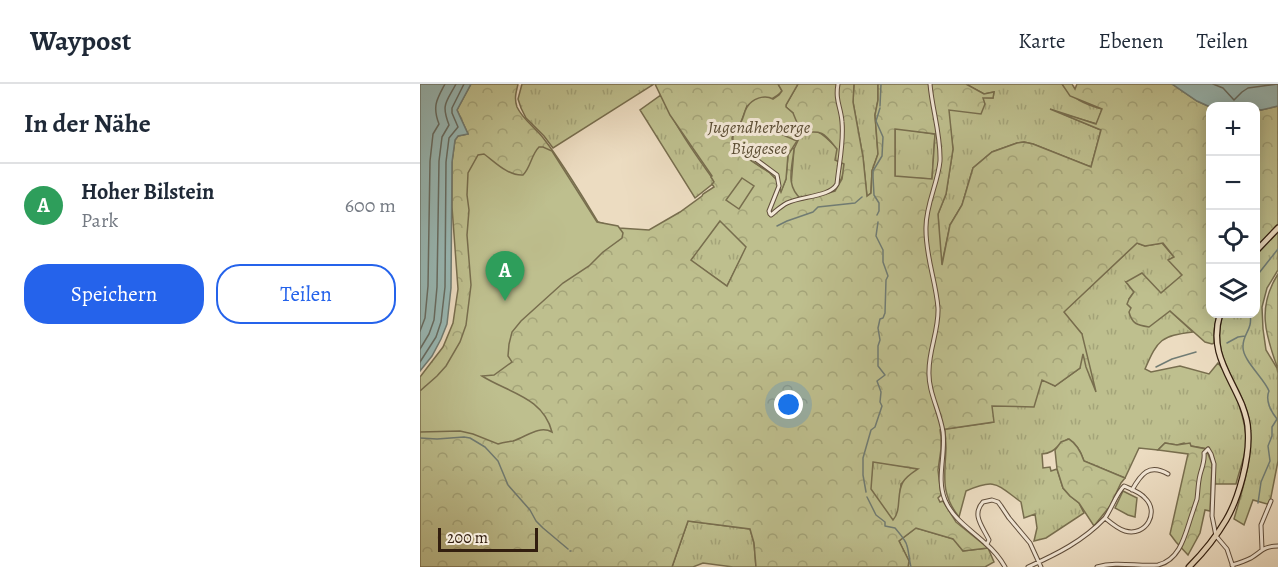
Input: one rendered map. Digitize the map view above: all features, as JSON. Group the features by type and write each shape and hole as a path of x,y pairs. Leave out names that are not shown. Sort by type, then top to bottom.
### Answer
{"main road":[{"path":"1260,247 1278,228"},
{"path":"1189,567 1215,536 1230,511 1246,461 1249,438 1246,416 1224,370 1217,348 1216,331 1219,318"}],"street":[{"path":"734,143 777,175 779,186 769,211 771,215 788,202 828,193 837,184 843,144 842,120 837,97 838,84"},
{"path":"930,84 940,153 938,173 926,226 927,246 938,311 928,375 943,430 941,482 952,512 995,552 1005,567"},
{"path":"1097,567 1161,564 1174,554 1186,535 1197,500 1204,453 1208,449 1214,464 1212,516 1215,536 1227,549 1233,566 1252,557 1262,549 1278,546"},
{"path":"1132,490 1140,477 1149,470 1159,470 1168,474"},
{"path":"1028,567 1077,543 1096,528 1105,518 1124,486 1144,496 1152,510 1147,525 1139,531 1125,531 1105,518"},
{"path":"987,544 989,540 977,518 977,510 983,502 992,500 998,502 1030,543 1041,567"},
{"path":"1262,549 1261,525 1271,501"}],"green space":[{"path":"471,84 518,84 517,107 551,149 598,222 619,228 649,230 680,212 714,187 712,176 670,115 655,84 778,84 782,91 775,97 747,106 732,138 734,149 770,173 777,180 781,191 786,179 788,155 792,148 794,149 791,183 802,200 835,191 842,179 844,164 835,160 837,149 822,134 802,133 797,141 783,136 783,130 790,123 793,113 786,105 798,84 854,84 853,102 867,196 871,193 872,171 878,154 875,115 878,84 966,84 984,94 994,92 993,98 983,98 985,104 981,114 949,110 953,149 946,194 938,214 942,265 950,225 962,205 973,168 992,152 1024,142 1091,167 1101,130 1050,109 1096,124 1102,109 1070,96 1062,84 1072,84 1075,89 1077,84 1172,84 1206,105 1206,318 1216,318 1214,343 1205,342 1170,311 1149,327 1138,325 1133,321 1129,312 1131,308 1127,304 1134,292 1126,282 1142,273 1161,293 1182,275 1168,260 1174,257 1163,243 1145,246 1137,243 1064,312 1082,334 1096,392 1083,354 1080,368 1055,386 1042,380 1034,407 992,406 994,422 940,430 941,449 938,470 941,495 938,498 940,502 943,501 956,522 988,548 963,551 953,539 916,528 899,541 909,561 908,567 756,567 750,529 688,521 672,567 420,567 420,377 443,347 453,323 458,289 452,207 452,162 455,140 458,136 468,134 457,110","holes":["895,129 935,134 932,179 895,176","720,221 746,247 727,286 691,260","873,462 918,469 908,476 901,486 896,516 893,520 871,489"]},
{"path":"522,84 654,84 553,148 526,118 521,108 518,99"},
{"name":"Jugendherberge Biggesee","path":"778,84 798,84 786,105 793,113 798,125 796,127 790,123 783,130 783,135 797,141 788,155 786,179 781,192 777,180 770,173 734,149 733,139 749,104 758,98 773,99 779,95 782,91"},
{"path":"854,84 878,84 875,115 878,154 872,171 871,193 867,197 863,157 853,102"},
{"path":"966,84 1062,84 1079,100 1102,109 1097,124 1063,114 1101,130 1091,167 1024,142 992,152 973,168 962,205 950,225 941,268 938,214 946,194 953,149 948,110 982,97 993,98 994,92 984,94"},
{"path":"661,95 679,129 715,182 695,198 640,110"},
{"path":"1278,106 1278,224 1260,244 1260,110"},
{"path":"895,128 935,134 932,179 895,177"},
{"path":"817,131 837,149 843,159 844,171 835,191 802,200 791,186 794,149 802,132"},
{"path":"539,147 552,151 597,222 618,226 623,233 622,238 589,266 563,283 521,321 512,332 509,344 508,356 512,362 494,375 482,376 533,403 548,420 552,432 537,431 513,441 498,444 460,431 420,432 420,391 446,366 460,342 466,325 471,285 467,235 468,173 478,155 484,154 507,171 523,175"},
{"path":"742,178 754,186 739,209 726,200"},
{"path":"720,220 747,247 727,286 690,260"},
{"path":"1278,232 1278,270 1267,288 1262,307 1266,350 1278,373 1278,461 1270,502 1267,504 1253,500 1244,525 1234,519 1249,457 1249,419 1240,392 1223,357 1220,330 1222,318 1260,318 1260,251"},
{"path":"1137,243 1145,246 1162,243 1174,257 1169,260 1183,275 1161,293 1126,282 1134,292 1129,299 1131,309 1170,311 1193,332 1174,335 1162,341 1153,351 1145,369 1151,372 1180,366 1209,374 1218,363 1234,391 1245,427 1246,447 1236,484 1214,484 1215,465 1208,449 1184,443 1177,445 1165,443 1158,450 1139,448 1125,478 1084,461 1074,443 1068,439 1050,452 1042,454 1043,468 1050,467 1051,471 1057,469 1063,488 1079,503 1084,513 1046,538 1034,541 1037,528 1035,514 1024,518 1021,502 1001,487 990,484 966,491 959,517 946,492 945,429 993,422 991,406 1042,379 1055,386 1080,368 1082,334 1063,312"},
{"path":"1278,274 1278,369 1267,332 1265,309 1271,286"},
{"path":"1069,439 1078,448 1084,461 1125,478 1110,506 1094,526 1079,503 1063,488 1057,469 1055,450 1061,442"},
{"path":"1165,443 1177,445 1190,443 1191,446 1206,449 1212,464 1210,511 1205,510 1200,533 1188,555 1170,534 1188,454 1158,450"},
{"path":"873,461 919,469 901,484 898,516 893,521 870,489"},
{"path":"1123,491 1137,498 1135,517 1115,508"},
{"path":"688,521 750,529 756,567 703,563 693,567 672,567"},
{"path":"916,528 954,539 963,551 988,548 994,562 985,567 908,567 909,561 899,541"}],"water":[{"path":"420,84 471,84 457,110 468,134 458,136 455,140 452,162 451,288 447,324 432,356 420,371"},
{"path":"1172,84 1278,84 1278,106 1261,110 1260,102 1206,102 1206,105"}],"waterway":[{"path":"880,106 881,84"},
{"path":"877,215 879,203 874,195 873,171 882,156 883,137 876,121 880,108"},
{"path":"777,226 813,212 818,207 855,203 862,197"},
{"path":"866,492 863,458 871,430 875,427 882,406 877,381 885,375 878,366 880,340 878,328 880,319 885,313 888,276 883,262 883,250 876,236 878,222"},
{"path":"1260,272 1278,249"},
{"path":"1251,318 1243,342 1244,351 1249,363 1269,391 1269,406 1277,419 1272,427 1272,436 1268,446 1270,461 1261,482 1258,503"},
{"path":"1227,343 1245,336"},
{"path":"1156,367 1172,359 1196,352"},
{"path":"420,438 464,437 485,447 498,461 508,485 530,510 536,521 568,549"},
{"path":"867,497 876,515 885,522 885,526 895,528 904,539 911,567"}],"place":[{"name":"Hoher Bilstein","path":"505,301"}]}
